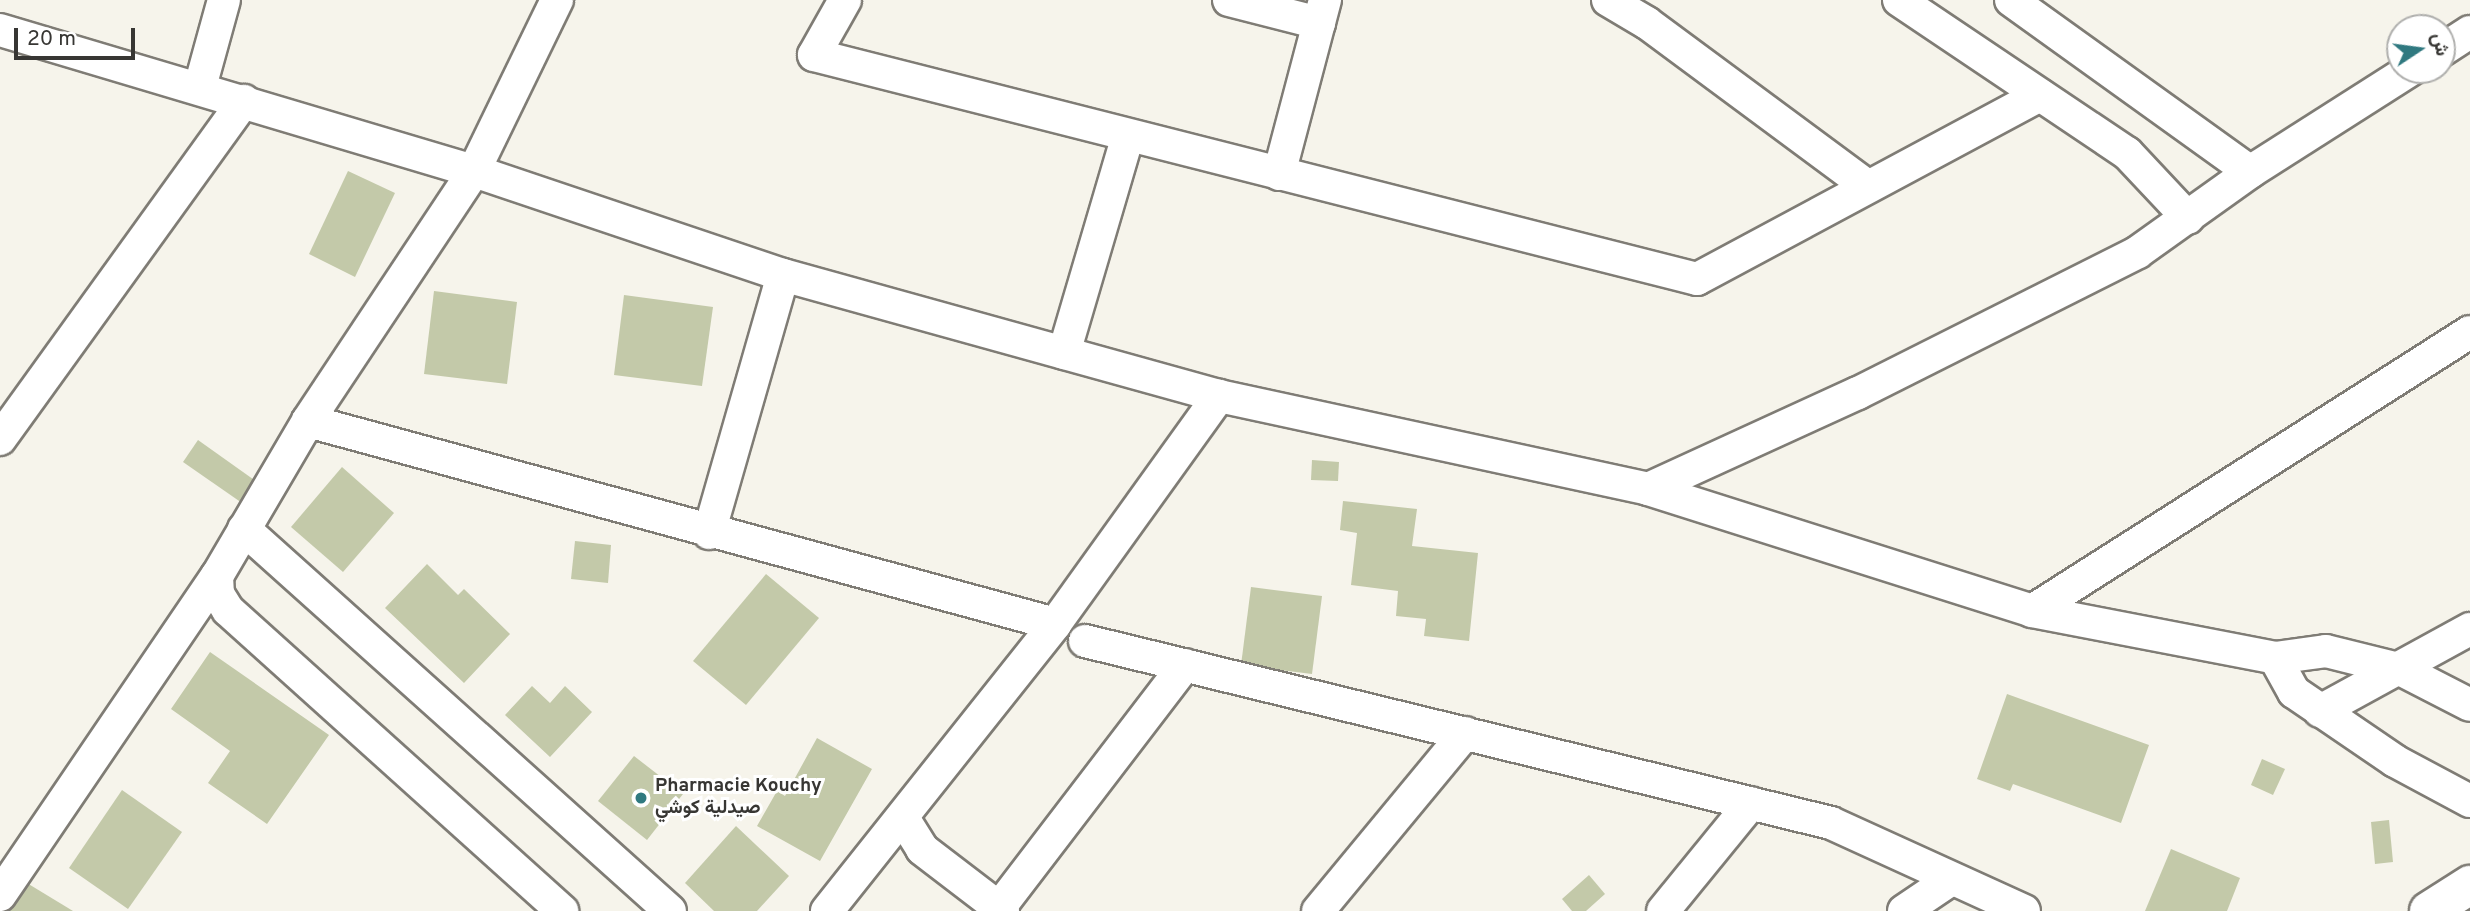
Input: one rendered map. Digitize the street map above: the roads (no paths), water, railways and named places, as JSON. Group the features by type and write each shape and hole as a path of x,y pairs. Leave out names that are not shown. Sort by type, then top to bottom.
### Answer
{"street":[{"path":"201,87 223,0"},
{"path":"0,895 217,576 308,421 474,171 557,0"},
{"path":"845,0 814,55 1697,279 1866,185 2040,95"},
{"path":"1229,0 1322,12 1279,174"},
{"path":"1608,0 1647,23 1866,185"},
{"path":"1899,0 2127,153 2188,218"},
{"path":"2011,0 2250,172"},
{"path":"0,30 201,87 474,171 783,275 1219,396 1648,489 2032,611 2275,657 2326,651 2402,670 2470,705"},
{"path":"1648,489 1858,393 2138,252 2250,172 2388,84"},
{"path":"0,439 244,101"},
{"path":"1064,353 1128,136"},
{"path":"709,533 783,275"},
{"path":"2032,611 2470,332"},
{"path":"827,911 1055,624 1219,396"},
{"path":"308,421 709,533 1055,624"},
{"path":"244,529 670,911"},
{"path":"217,576 218,594 228,610 562,911"},
{"path":"2320,711 2402,670 2470,629"},
{"path":"1086,641 1831,823 1950,880 2024,911"},
{"path":"2275,657 2294,692 2395,761 2470,801"},
{"path":"903,818 922,849 1001,910 1185,665"},
{"path":"1318,911 1465,733"},
{"path":"1663,911 1751,803"},
{"path":"1904,911 1950,880"},
{"path":"2429,911 2470,885"}],"place":[{"name":"Pharmacie Kouchy صيدلية كوشي","path":"641,798"}]}
